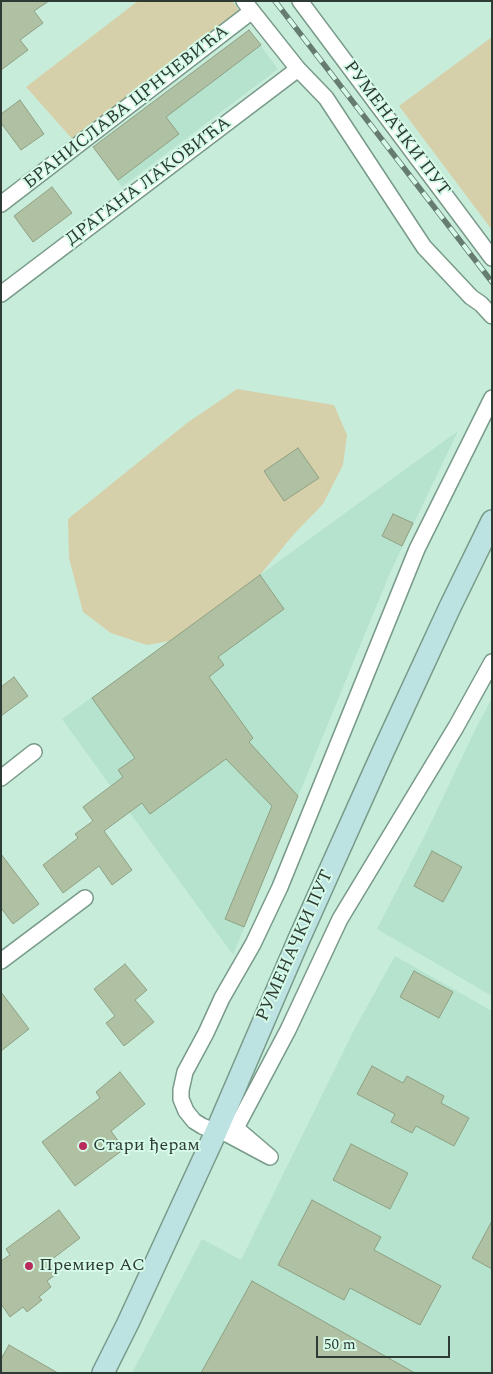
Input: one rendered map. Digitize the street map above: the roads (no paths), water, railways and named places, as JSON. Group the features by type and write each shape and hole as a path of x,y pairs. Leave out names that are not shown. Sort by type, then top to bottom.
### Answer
{"main road":[{"name":"РУМЕНАЧКИ ПУТ","path":"103,1373 128,1324 216,1132 366,789 492,521"}],"street":[{"name":"РУМЕНАЧКИ ПУТ","path":"300,1 492,258"},
{"path":"248,6 298,69 326,98 424,247 471,297 481,304 492,316"},
{"name":"БРАНИСЛАВА ЦРНЧЕВИЋА","path":"1,204 248,6"},
{"name":"ДРАГАНА ЛАКОВИЋА","path":"1,294 298,69"},
{"path":"492,398 417,550 280,887 253,944 222,998 185,1072 182,1081 181,1099 186,1111 194,1121 216,1132 227,1134 270,1157 236,1128 288,1030 340,919 456,727 492,662"},
{"path":"1,778 34,752"},
{"path":"1,961 86,898"}],"railway":[{"path":"275,1 492,282"}],"place":[{"name":"Стари ђерам","path":"83,1146"},
{"name":"Премиер АС","path":"29,1266"}]}
